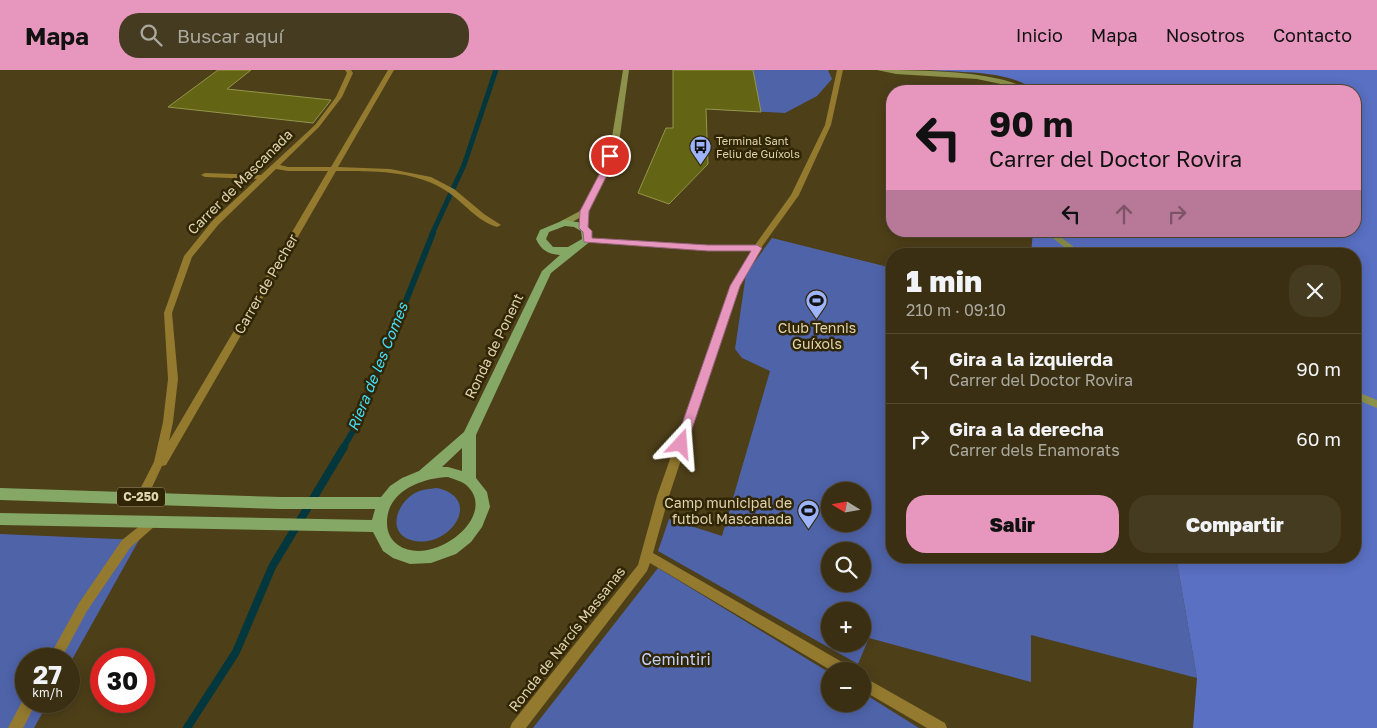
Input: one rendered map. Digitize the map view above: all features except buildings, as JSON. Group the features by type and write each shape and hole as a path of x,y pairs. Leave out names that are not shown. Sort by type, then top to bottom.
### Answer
{"main road":[{"path":"584,228 585,211 606,169 615,143 626,70"},
{"path":"880,70 991,79 1014,85"},
{"path":"564,223 585,211"},
{"path":"564,223 572,223 584,228 588,231 587,240"},
{"name":"Ronda de Ponent","path":"547,271 546,247 540,239 545,230 550,226 564,223"},
{"path":"1056,237 1071,248"},
{"name":"Ronda de Ponent","path":"469,435 547,271 587,240"},
{"path":"546,247 558,251 572,250"},
{"path":"1361,397 1377,404"},
{"path":"424,474 448,472 468,479 474,484 481,495 481,516 468,538 452,549 416,558 400,554 387,546 383,540 379,526 380,514 385,502 402,485 424,474 469,435"},
{"path":"468,479 469,435"},
{"name":"C-250","path":"0,494 142,497 281,503 385,502"},
{"name":"C-250","path":"0,519 379,526"}],"street":[{"name":"Carrer de Mascanada","path":"142,497 159,462 168,422 173,379 168,313 184,264 203,235 247,190 317,126 338,97 350,73 348,70"},
{"name":"Carrer de Pecher","path":"142,497 391,70"},
{"name":"Ronda de Narcís Massanas","path":"517,728 643,567 663,496 735,286 757,248 795,195 828,125 840,70"},
{"path":"275,166 288,169 373,170 416,175 444,186 481,218 497,225"},
{"path":"205,175 258,177"},
{"path":"587,240 708,248 757,248"},
{"path":"60,648 83,607 126,544 151,523"},
{"path":"646,554 829,662"},
{"path":"871,687 940,728"},
{"path":"15,728 23,713"}],"green space":[{"path":"673,70 828,70 832,79 817,96 785,113 705,109 673,105"},
{"name":"Camp municipal de futbol Mascanada","path":"772,238 886,266 886,563 1177,563 1197,678 1031,635 1031,682 871,639 871,602 821,602 821,643 658,551 669,519 722,536 770,371 742,358 735,349 746,274"},
{"path":"437,488 451,494 459,502 460,512 456,522 448,531 437,538 424,541 411,540 403,536 399,531 397,517 403,503 418,492"},
{"path":"0,534 139,540 79,648 15,648 15,713 42,713 34,728 0,728"},
{"name":"Cemintiri","path":"658,568 821,668 821,712 871,712 871,698 919,728 533,728"},
{"name":"Camp municipal de futbol Mascanada","path":"837,652 863,652 859,662 854,662"}],"shaded area":[{"path":"930,70 1377,70 1377,728 1193,728 1197,678 1177,563 1361,563 1361,248 1032,248 1032,237 1361,237 1361,85 1028,85 1000,76 971,72"}],"waterway":[{"name":"Riera de les Comes","path":"432,234 464,165 496,70"},
{"name":"Riera de les Comes","path":"343,448 356,426 433,233"},
{"name":"Riera de les Comes","path":"187,728 236,652 272,567 344,447"}],"place":[{"name":"Terminal Sant Feliu de Guíxols","path":"700,166"},
{"name":"Club Tennis Guíxols","path":"817,319"},
{"name":"Camp municipal de futbol Mascanada","path":"808,530"}],"route":[{"path":"610,156 606,169 585,211 584,228 588,231 587,240 708,248 757,248 735,286 681,444"}]}
